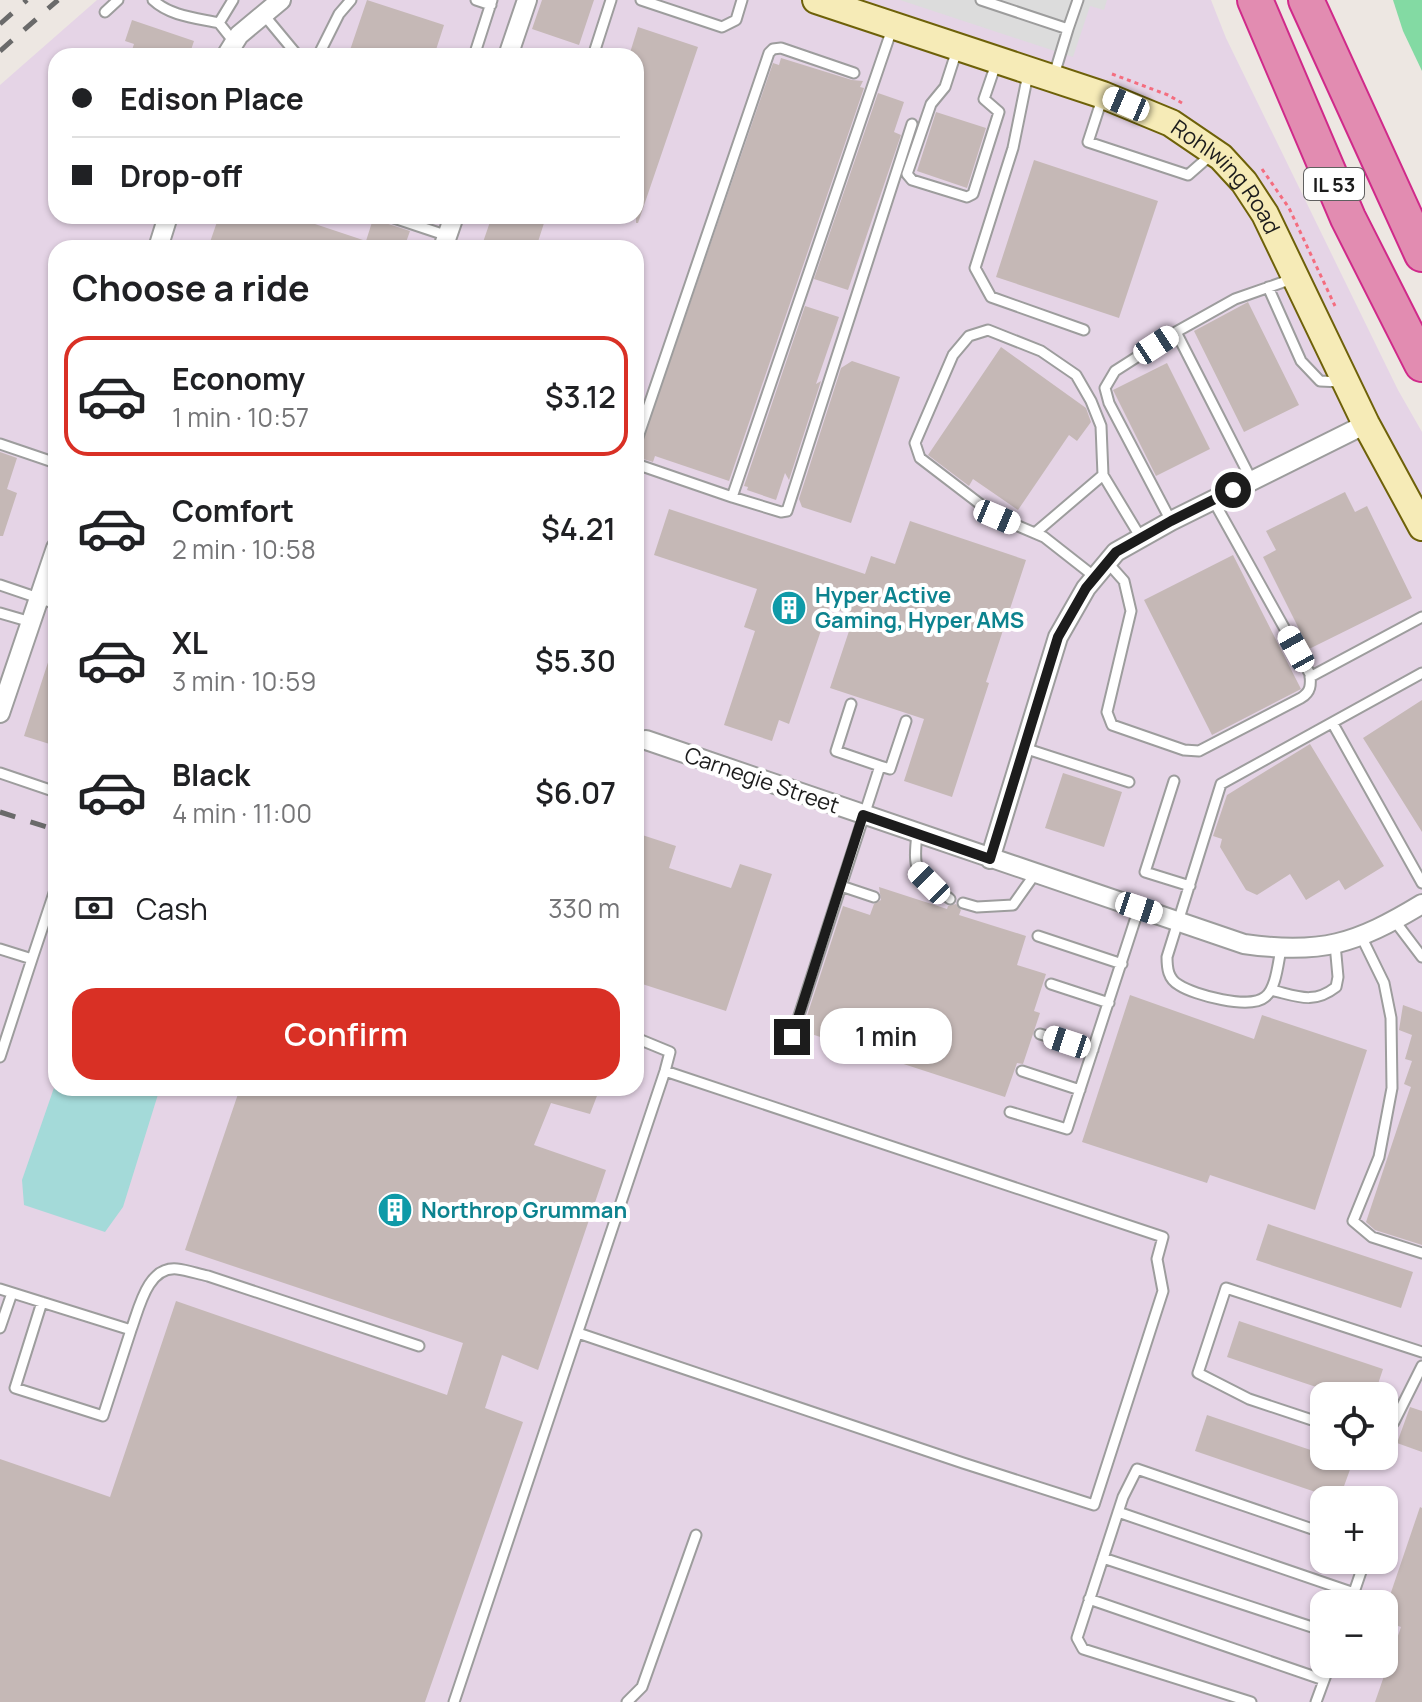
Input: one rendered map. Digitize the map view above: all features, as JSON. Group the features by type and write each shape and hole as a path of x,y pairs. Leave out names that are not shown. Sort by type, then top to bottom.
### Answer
{"highway":[{"name":"IL 53","path":"1255,0 1348,218 1422,364"},
{"name":"IL 53","path":"1306,0 1422,254"}],"main road":[{"name":"Rohlwing Road","path":"816,0 1041,74 1107,84 1214,152 1244,182 1265,214 1366,424 1422,527"}],"street":[{"path":"231,48 239,35 281,0"},
{"path":"511,48 527,0"},
{"path":"990,859 1058,637 1086,588 1116,552 1171,521 1366,424"},
{"path":"0,713 31,622 47,602"},
{"name":"Carnegie Street","path":"644,736 917,834 1244,944 1281,949 1324,947 1361,936 1422,904"}],"lane":[{"path":"105,12 118,0"},
{"path":"153,0 173,13 219,23"},
{"path":"219,23 233,0"},
{"path":"322,48 339,14 351,0"},
{"path":"476,0 492,2 477,48"},
{"path":"596,48 611,0"},
{"path":"641,0 722,27 736,20 742,0"},
{"path":"981,0 1068,29"},
{"path":"1078,0 1068,29 1041,74 1013,148 975,268 991,297 1084,330"},
{"path":"264,15 291,48"},
{"path":"219,23 230,48"},
{"path":"732,497 894,26"},
{"path":"958,47 945,87 931,104 926,118 907,174 912,180 967,197 973,194 999,112 984,99 997,60"},
{"path":"644,420 769,53 781,48 854,73"},
{"path":"1107,84 1088,142 1188,175 1214,152"},
{"path":"644,467 732,497 781,512 787,511 912,124"},
{"path":"406,224 442,240"},
{"path":"1171,521 1109,403 1105,388 1115,371 1176,332 1235,299 1295,277"},
{"path":"1268,287 1301,361 1320,381 1345,382"},
{"path":"1095,577 1044,537 997,517 920,458 915,443 953,355 969,336 988,330 1041,351 1076,375 1101,426 1103,475 1141,538"},
{"path":"1176,332 1252,481"},
{"path":"0,444 48,460"},
{"path":"1035,533 1103,475"},
{"path":"1108,563 1124,581 1131,611 1107,712 1112,725 1184,750 1199,751 1308,694 1310,677 1213,500"},
{"path":"0,585 47,602"},
{"path":"0,613 31,622"},
{"path":"1310,677 1422,617"},
{"path":"1281,949 1271,990 1264,998 1243,1003 1178,985 1170,977 1167,957 1221,784 1422,673"},
{"path":"851,704 836,751 880,766 890,769 906,721"},
{"path":"1333,724 1422,883"},
{"path":"1024,748 1129,782"},
{"path":"792,1037 880,766"},
{"path":"0,773 48,786"},
{"path":"1174,781 1145,872 1190,886"},
{"path":"917,834 914,863 917,870 950,899"},
{"path":"963,903 977,907 1013,905 1035,874"},
{"path":"841,886 874,897"},
{"path":"1010,1112 1067,1129 1139,908"},
{"path":"0,1057 48,911"},
{"path":"1394,920 1422,957"},
{"path":"1038,936 1122,964"},
{"path":"1361,936 1384,983 1391,1018 1392,1088 1379,1157 1353,1221 1372,1237 1422,1253"},
{"path":"1271,990 1322,998 1336,987 1335,944"},
{"path":"0,949 32,959"},
{"path":"1051,984 1109,1003"},
{"path":"1040,1034 1093,1050"},
{"path":"454,1702 665,1071 670,1052 644,1041"},
{"path":"578,1333 1094,1505 1163,1291 1157,1259 1163,1237 665,1071"},
{"path":"1022,1071 1080,1090"},
{"path":"42,1302 15,1388 103,1416 148,1284 162,1271 174,1268 208,1276 419,1346"},
{"path":"1310,1419 1249,1399 1198,1373 1226,1288 1422,1352"},
{"path":"0,1289 131,1330"},
{"path":"0,1328 12,1293"},
{"path":"1398,1414 1420,1380 1422,1366"},
{"path":"1251,1702 1083,1649 1077,1638 1118,1512 1137,1469 1310,1528"},
{"path":"1118,1512 1345,1590"},
{"path":"627,1702 642,1687 696,1535"},
{"path":"1103,1558 1310,1626"},
{"path":"1089,1599 1324,1680 1316,1702"}],"path":[{"path":"1107,84 1168,95 1182,103"},
{"path":"1254,162 1266,172 1289,208 1336,309"}],"shaded area":[{"path":"97,0 1211,0 1226,38 1398,390 1422,432 1422,1702 0,1702 0,85"},
{"path":"900,0 1107,0 1104,10 1090,6 1073,57"}],"green space":[{"path":"1393,0 1422,0 1422,71 1403,31"}],"water":[{"path":"51,1096 158,1096 123,1207 105,1232 24,1205 22,1180"}],"building":[{"path":"367,0 444,25 437,48 351,48"},
{"path":"542,0 594,0 579,45 532,29"},
{"path":"132,20 194,41 192,48 133,48 134,44 125,41"},
{"path":"638,27 698,47 644,205 644,48 631,48"},
{"path":"781,58 863,81 860,87 864,88 729,481 655,456 653,462 644,459 644,437 773,63 779,65"},
{"path":"878,93 904,102 894,132 901,135 848,290 814,279"},
{"path":"936,112 986,128 967,188 917,171"},
{"path":"1034,160 1158,201 1119,318 996,277"},
{"path":"216,224 315,224 363,240 211,240"},
{"path":"371,224 388,224 410,231 407,240 366,240"},
{"path":"489,224 544,224 539,240 484,240"},
{"path":"1248,302 1299,405 1244,432 1194,331"},
{"path":"805,306 839,317 789,480 785,473 776,500 747,490 748,487 744,486"},
{"path":"1001,347 1086,408 1091,422 1077,441 1069,435 1018,510 973,479 969,486 928,455"},
{"path":"852,361 900,377 851,523 802,507 799,499 841,368"},
{"path":"1167,363 1210,449 1156,476 1113,390"},
{"path":"0,452 17,458 7,489 17,493 3,536 0,536"},
{"path":"1345,492 1355,512 1367,506 1412,598 1309,649 1263,557 1276,550 1266,531"},
{"path":"669,509 865,574 871,556 895,564 910,521 1026,560 952,797 904,781 924,719 830,688 854,616 829,607 789,724 779,720 772,741 724,725 755,631 744,627 757,589 654,555"},
{"path":"1233,555 1301,689 1212,735 1144,600"},
{"path":"48,662 48,744 24,736"},
{"path":"1422,700 1422,832 1363,738"},
{"path":"1310,744 1384,866 1345,890 1339,880 1306,900 1290,874 1257,895 1246,890 1220,847 1222,839 1213,836 1227,795"},
{"path":"1063,773 1122,792 1104,847 1045,828"},
{"path":"644,836 676,846 669,868 731,888 740,864 772,874 726,1011 644,985"},
{"path":"879,887 947,909 956,904 961,910 959,915 1026,936 1017,965 1046,974 1034,1011 1040,1013 1023,1064 1017,1063 1005,1097 802,1031 843,906 870,915 874,904 881,900"},
{"path":"1130,995 1254,1039 1262,1015 1367,1050 1315,1210 1210,1175 1207,1183 1082,1142"},
{"path":"1403,1005 1422,1012 1422,1245 1375,1230 1366,1222 1411,1087 1404,1084 1412,1061 1405,1059 1412,1035 1399,1030"},
{"path":"237,1096 597,1096 590,1114 551,1103 534,1145 606,1170 538,1370 502,1355 485,1408 523,1422 425,1702 0,1702 0,1459 110,1497 176,1301 447,1395 463,1343 185,1250"},
{"path":"1268,1224 1413,1272 1401,1308 1256,1260"},
{"path":"1239,1321 1383,1369 1379,1382 1310,1382 1310,1385 1227,1357"},
{"path":"1410,1407 1422,1411 1422,1452 1398,1443"},
{"path":"1207,1415 1310,1450 1310,1470 1350,1470 1344,1486 1310,1486 1310,1490 1195,1451"},
{"path":"1420,1507 1422,1702 1375,1702 1383,1678 1398,1678 1398,1636 1401,1627 1398,1626 1398,1590 1392,1590"}],"railway":[{"path":"0,24 27,0"},
{"path":"0,51 58,0"},
{"path":"0,812 48,827"}],"place":[{"name":"Hyper Active Gaming, Hyper AMS","path":"789,608"},
{"name":"Northrop Grumman","path":"395,1210"}],"route":[{"path":"792,1037 863,815 990,859 1058,637 1086,588 1116,552 1233,490"}]}
